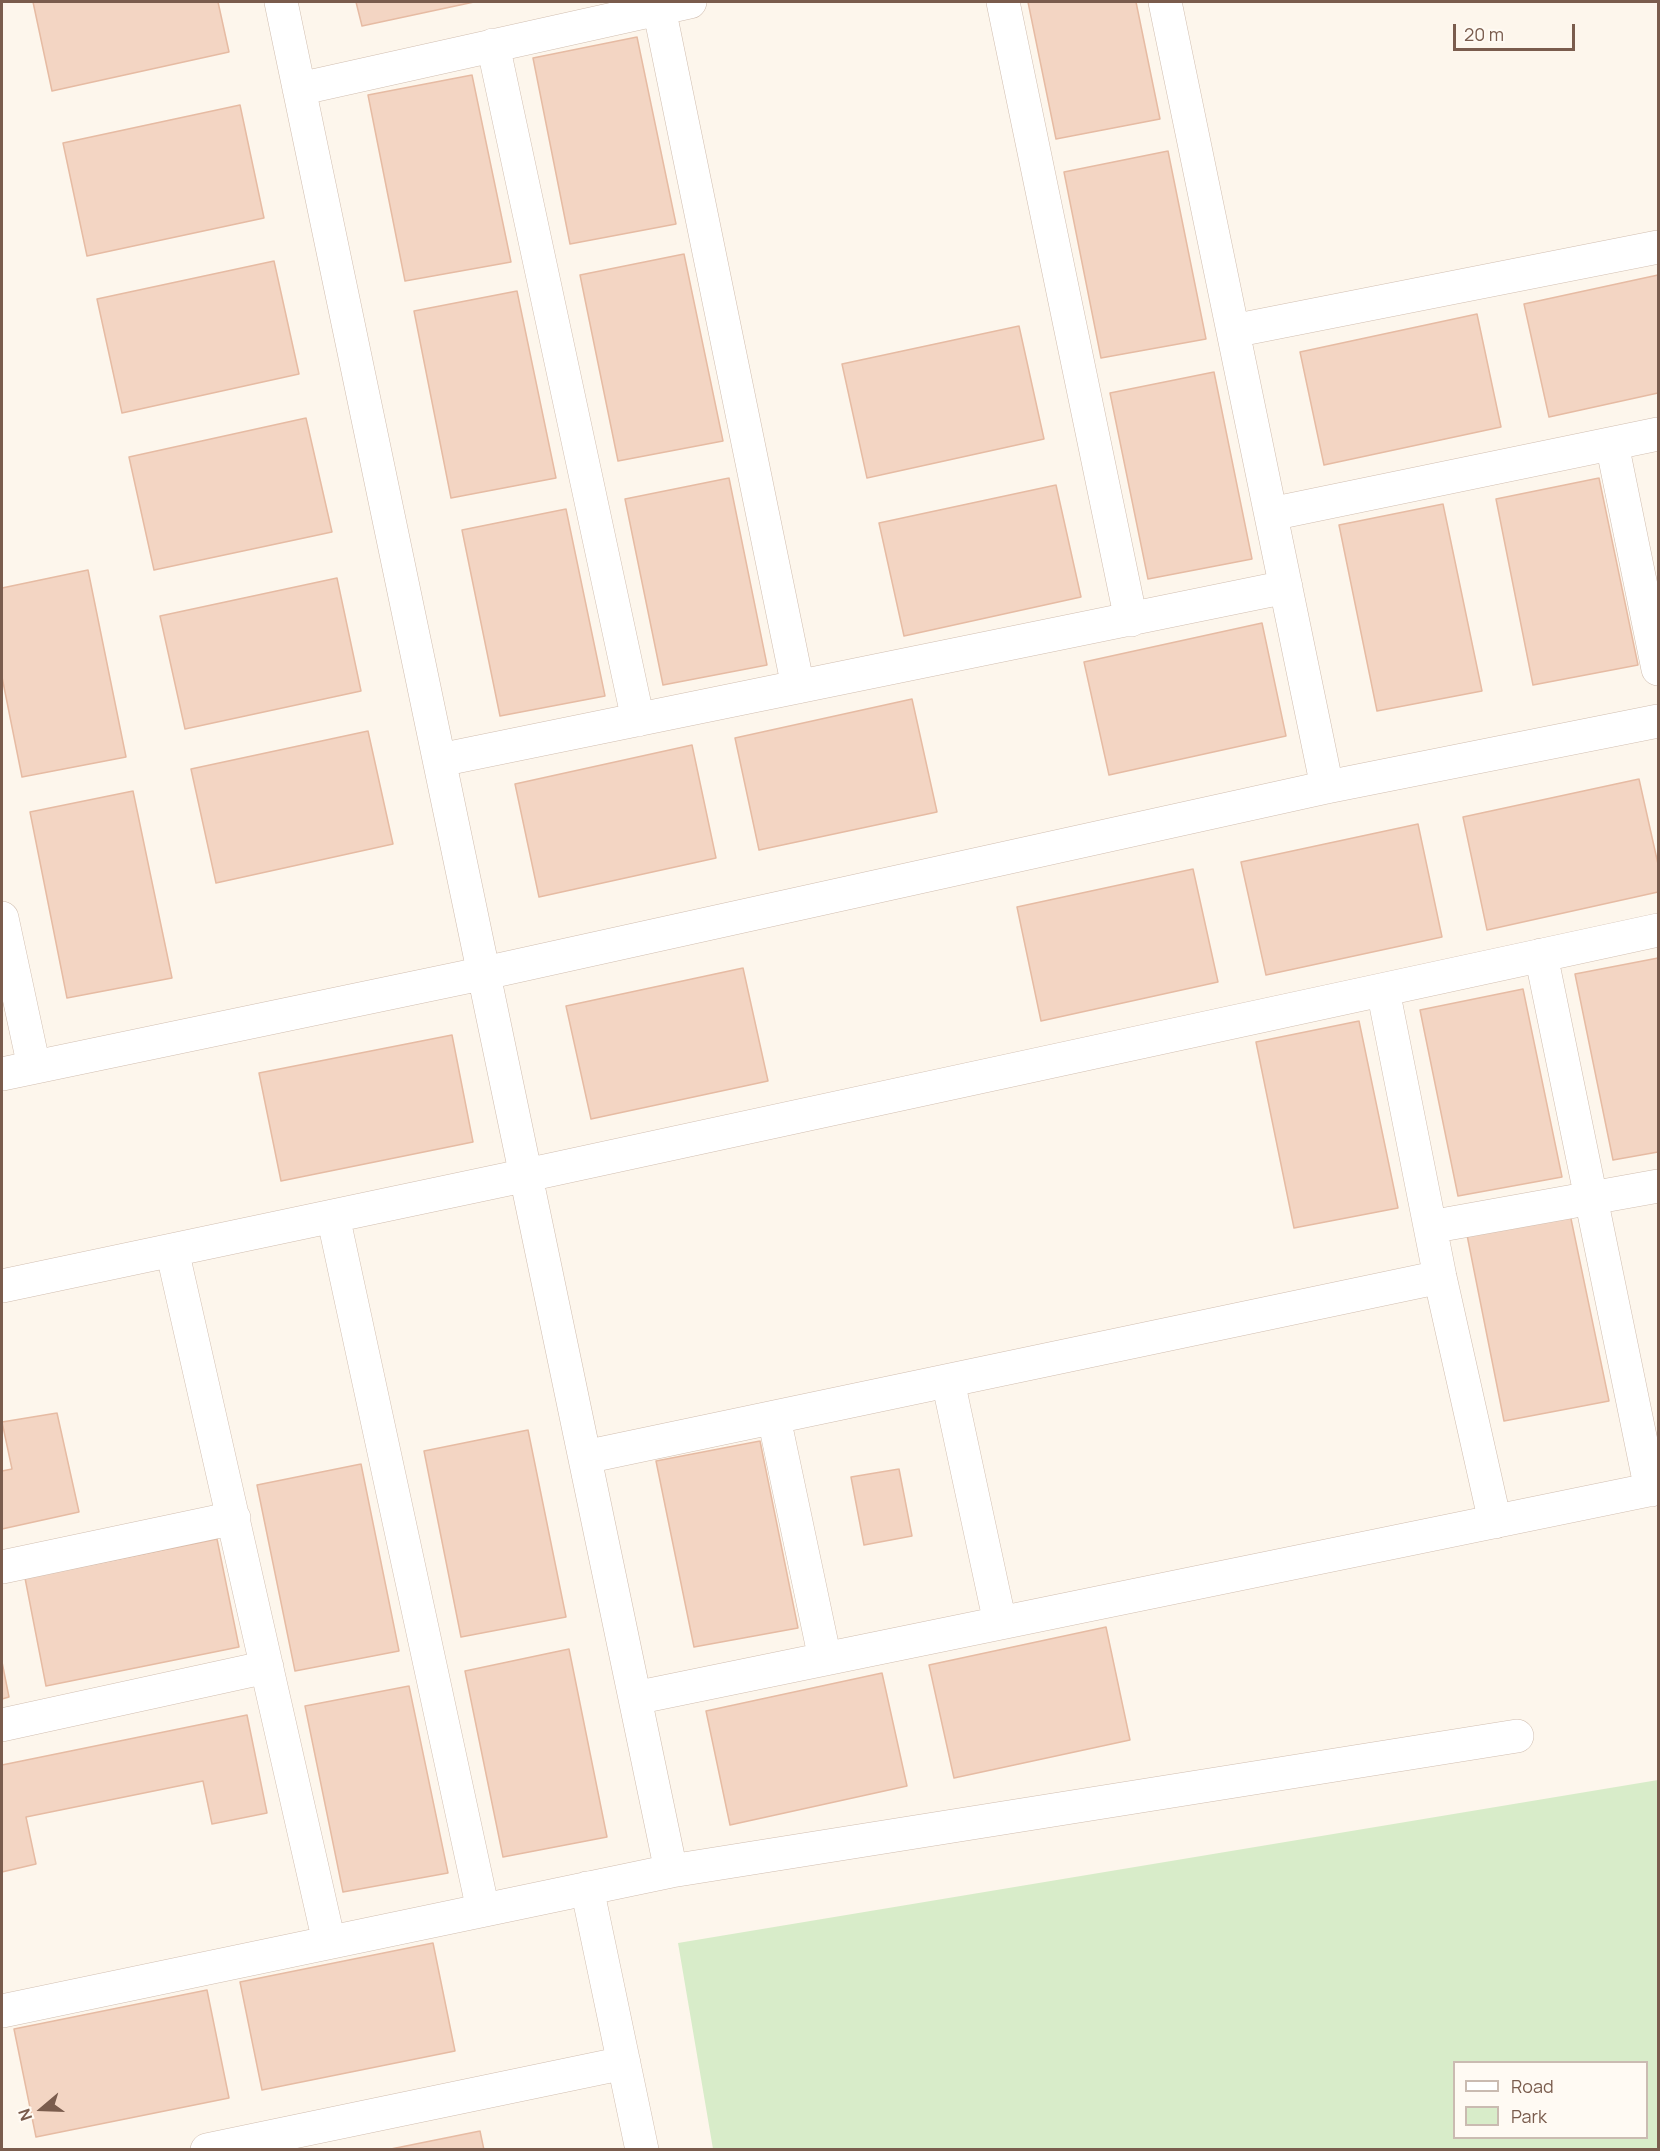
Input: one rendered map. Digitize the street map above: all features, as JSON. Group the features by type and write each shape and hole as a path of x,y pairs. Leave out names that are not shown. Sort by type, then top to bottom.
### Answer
{"street":[{"path":"281,2 671,1871"},
{"path":"1003,2 1131,620"},
{"path":"1165,2 1327,787"},
{"path":"299,89 674,5 798,687"},
{"path":"493,45 638,720"},
{"path":"1233,331 1659,247"},
{"path":"1271,514 1659,434"},
{"path":"1612,444 1659,669"},
{"path":"440,760 1286,587"},
{"path":"2,1074 485,974 1327,787 1659,721"},
{"path":"2,918 34,1067"},
{"path":"2,1286 1659,930"},
{"path":"635,1698 1655,1489 1591,1199 1541,955"},
{"path":"1383,990 1440,1277 1495,1522"},
{"path":"1430,1227 1659,1186"},
{"path":"333,1216 483,1910"},
{"path":"172,1250 329,1942"},
{"path":"585,1458 1440,1277"},
{"path":"948,1381 1000,1623"},
{"path":"774,1418 825,1659"},
{"path":"2,1567 234,1518"},
{"path":"2,1725 267,1667"},
{"path":"2,2011 671,1871 1517,1736"},
{"path":"587,1888 642,2150"},
{"path":"207,2150 624,2063"}],"green space":[{"path":"1658,1780 1658,2149 713,2149 678,1943"}],"building":[{"path":"33,2 218,2 229,52 52,91"},
{"path":"356,2 474,2 362,26"},
{"path":"1028,2 1136,2 1160,119 1056,139"},
{"path":"637,37 676,224 570,244 533,58"},
{"path":"472,75 511,262 405,281 368,95"},
{"path":"240,105 264,218 87,256 63,143"},
{"path":"1168,151 1206,339 1101,358 1064,172"},
{"path":"684,254 723,441 618,461 580,275"},
{"path":"274,261 299,374 122,413 97,299"},
{"path":"1658,275 1658,393 1549,417 1524,304"},
{"path":"517,291 556,478 451,498 414,311"},
{"path":"1477,314 1501,427 1324,465 1300,352"},
{"path":"1019,326 1044,439 867,478 842,364"},
{"path":"1214,372 1252,559 1148,579 1110,393"},
{"path":"306,418 332,532 154,570 129,457"},
{"path":"729,478 767,665 663,685 625,499"},
{"path":"1599,478 1638,665 1533,685 1496,499"},
{"path":"1056,485 1081,597 904,636 879,523"},
{"path":"1443,504 1482,691 1377,711 1339,525"},
{"path":"566,509 605,696 500,716 462,530"},
{"path":"88,570 126,757 22,777 2,677 2,588"},
{"path":"337,578 361,691 185,729 160,616"},
{"path":"1262,623 1286,736 1109,775 1084,662"},
{"path":"912,699 937,812 759,850 735,738"},
{"path":"368,731 393,844 216,883 191,769"},
{"path":"692,745 716,858 539,897 515,784"},
{"path":"1639,779 1658,864 1658,892 1487,930 1463,817"},
{"path":"133,791 172,978 67,998 30,812"},
{"path":"1418,824 1442,937 1266,975 1241,862"},
{"path":"1193,869 1218,982 1041,1021 1017,907"},
{"path":"1658,958 1658,1152 1613,1160 1575,974"},
{"path":"743,968 768,1081 591,1119 566,1006"},
{"path":"1523,989 1562,1177 1458,1196 1420,1010"},
{"path":"1359,1021 1398,1208 1294,1228 1256,1042"},
{"path":"452,1035 473,1142 281,1181 259,1073"},
{"path":"1570,1214 1609,1401 1504,1421 1467,1235"},
{"path":"57,1413 79,1512 2,1529 2,1471 12,1469 2,1422"},
{"path":"528,1430 566,1617 461,1637 424,1451"},
{"path":"760,1441 798,1628 694,1647 656,1461"},
{"path":"361,1464 399,1651 295,1671 257,1485"},
{"path":"899,1469 912,1536 864,1545 851,1477"},
{"path":"217,1539 239,1647 46,1686 25,1578"},
{"path":"1106,1627 1130,1740 954,1778 929,1665"},
{"path":"569,1649 607,1837 503,1857 465,1671"},
{"path":"2,1662 9,1697 2,1699"},
{"path":"882,1673 907,1786 730,1825 706,1711"},
{"path":"409,1686 448,1873 343,1892 305,1706"},
{"path":"247,1715 267,1813 212,1824 203,1781 26,1817 36,1864 2,1872 2,1765"},
{"path":"433,1943 455,2051 262,2090 240,1982"},
{"path":"207,1990 229,2098 36,2137 14,2029"},
{"path":"480,2131 484,2150 386,2150"}]}
